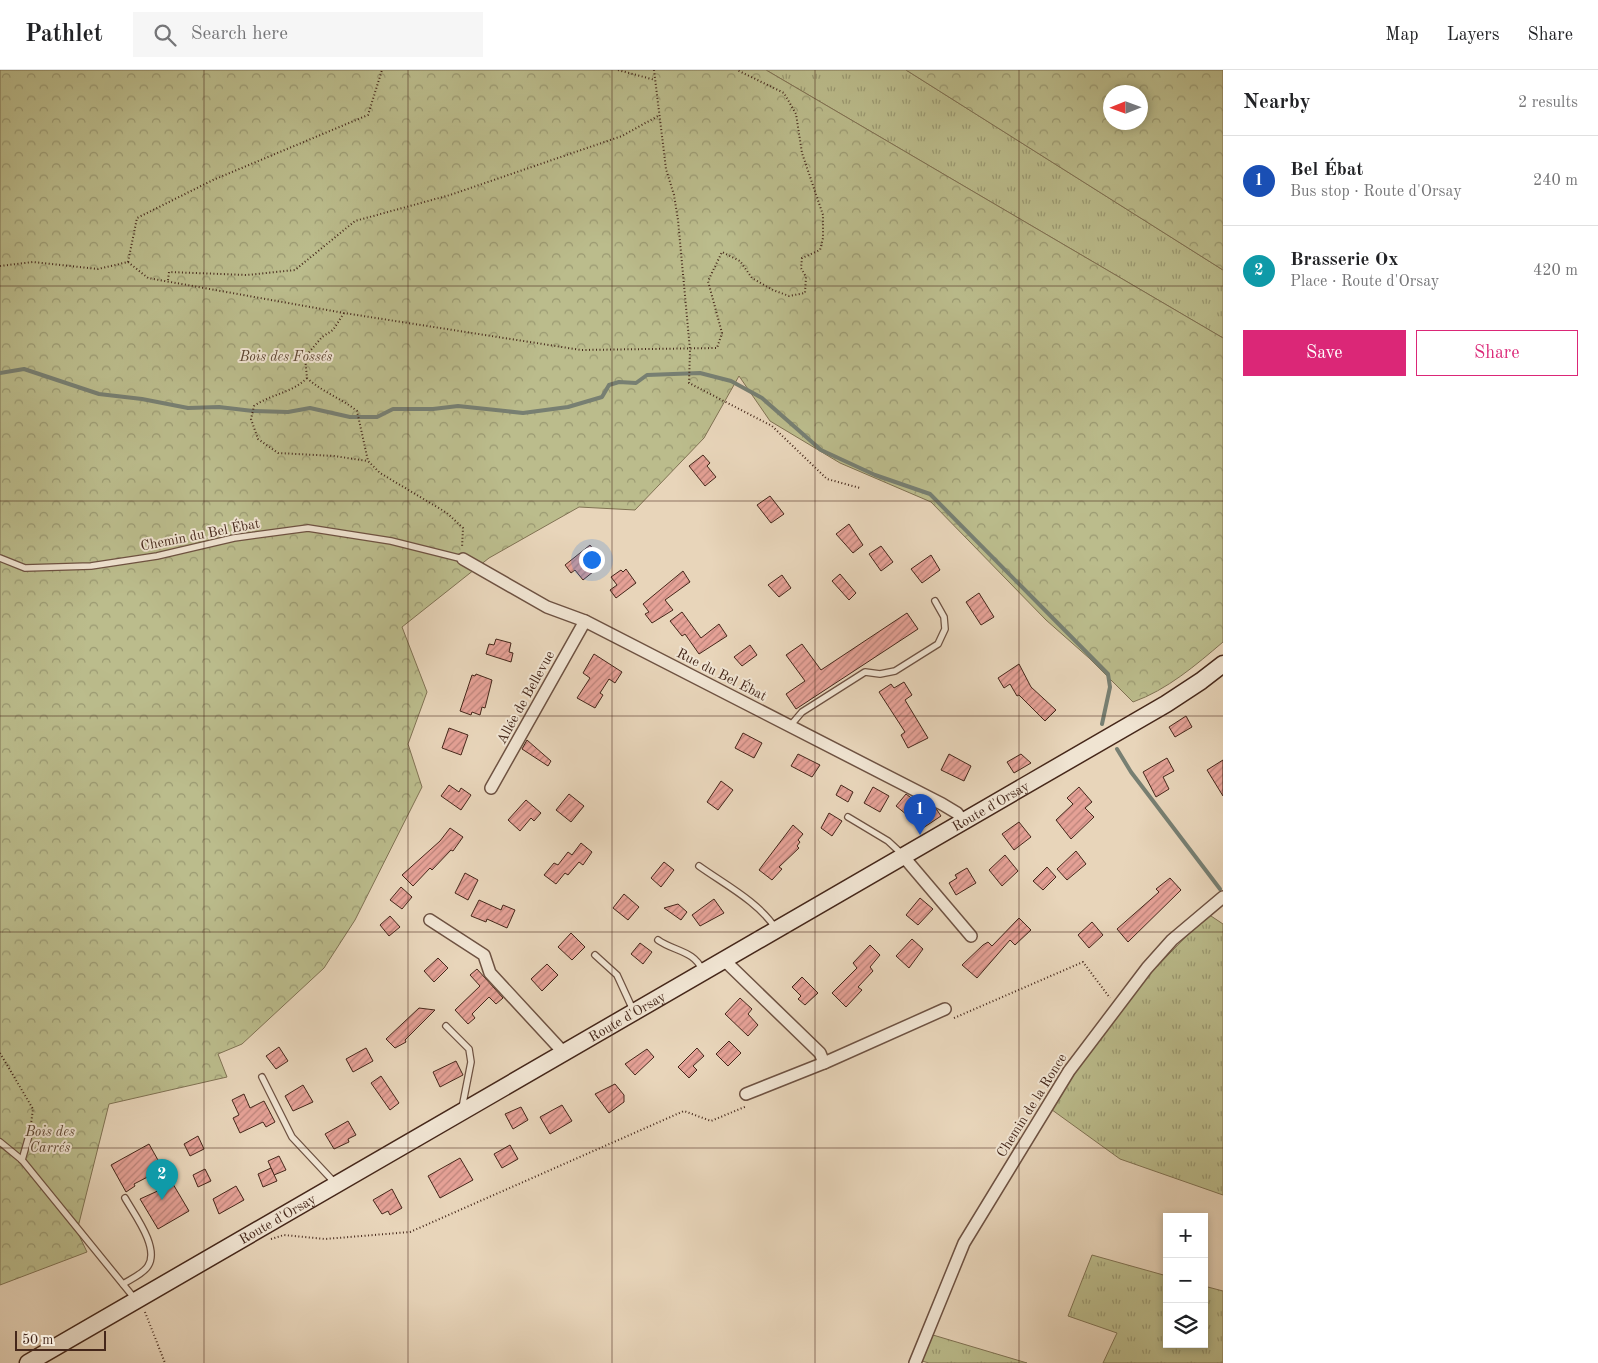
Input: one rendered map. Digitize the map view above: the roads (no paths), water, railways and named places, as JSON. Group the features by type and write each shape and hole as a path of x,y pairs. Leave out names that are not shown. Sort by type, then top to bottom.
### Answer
{"main road":[{"name":"Route d'Orsay","path":"28,1363 1166,704 1223,664"}],"street":[{"name":"Rue du Bel Ébat","path":"461,558 547,607 584,621 942,804 957,813 963,821"},
{"name":"Allée de Bellevue","path":"491,788 584,621"},
{"path":"903,856 971,936"},
{"name":"Chemin de la Ronce","path":"915,1363 956,1259 968,1236 1069,1071 1116,1006 1172,940 1222,899"},
{"path":"430,920 484,955 490,973 564,1052"},
{"path":"724,960 820,1053 824,1063"},
{"path":"746,1100 824,1063 946,1015"}],"lane":[{"name":"Chemin du Bel Ébat","path":"0,558 24,568 91,566 157,556 234,538 308,528 391,541 461,558"},
{"path":"790,726 802,712 865,672 880,674 896,671 938,644 945,629 944,617 935,601"},
{"path":"848,817 888,841 903,856"},
{"path":"699,866 756,908 777,929"},
{"path":"658,940 692,957 703,972"},
{"path":"595,955 617,975 634,1012"},
{"path":"446,1026 469,1049 471,1062 461,1113"},
{"path":"262,1076 292,1137 337,1184"},
{"path":"22,1160 30,1132"},
{"path":"0,1142 22,1160 136,1301"},
{"path":"123,1284 149,1265 150,1255 150,1241 125,1198"}],"waterway":[{"path":"0,373 24,369 99,394 142,399 188,408 219,407 253,411 288,412 310,408 350,417 377,417 393,409 433,409 458,406 523,413 568,407 602,397 609,385 619,382 636,383 647,375 700,373 731,381 762,398 821,450 875,475 930,494 1108,674 1110,687 1102,724"},
{"path":"1117,749 1131,772 1220,889"}],"place":[{"name":"Bel Ébat","path":"920,835"},
{"name":"Brasserie Ox","path":"162,1200"}],"park label":[{"name":"Bois des Fossés","path":"286,356"},
{"name":"Bois des Carrés","path":"50,1140"}]}
